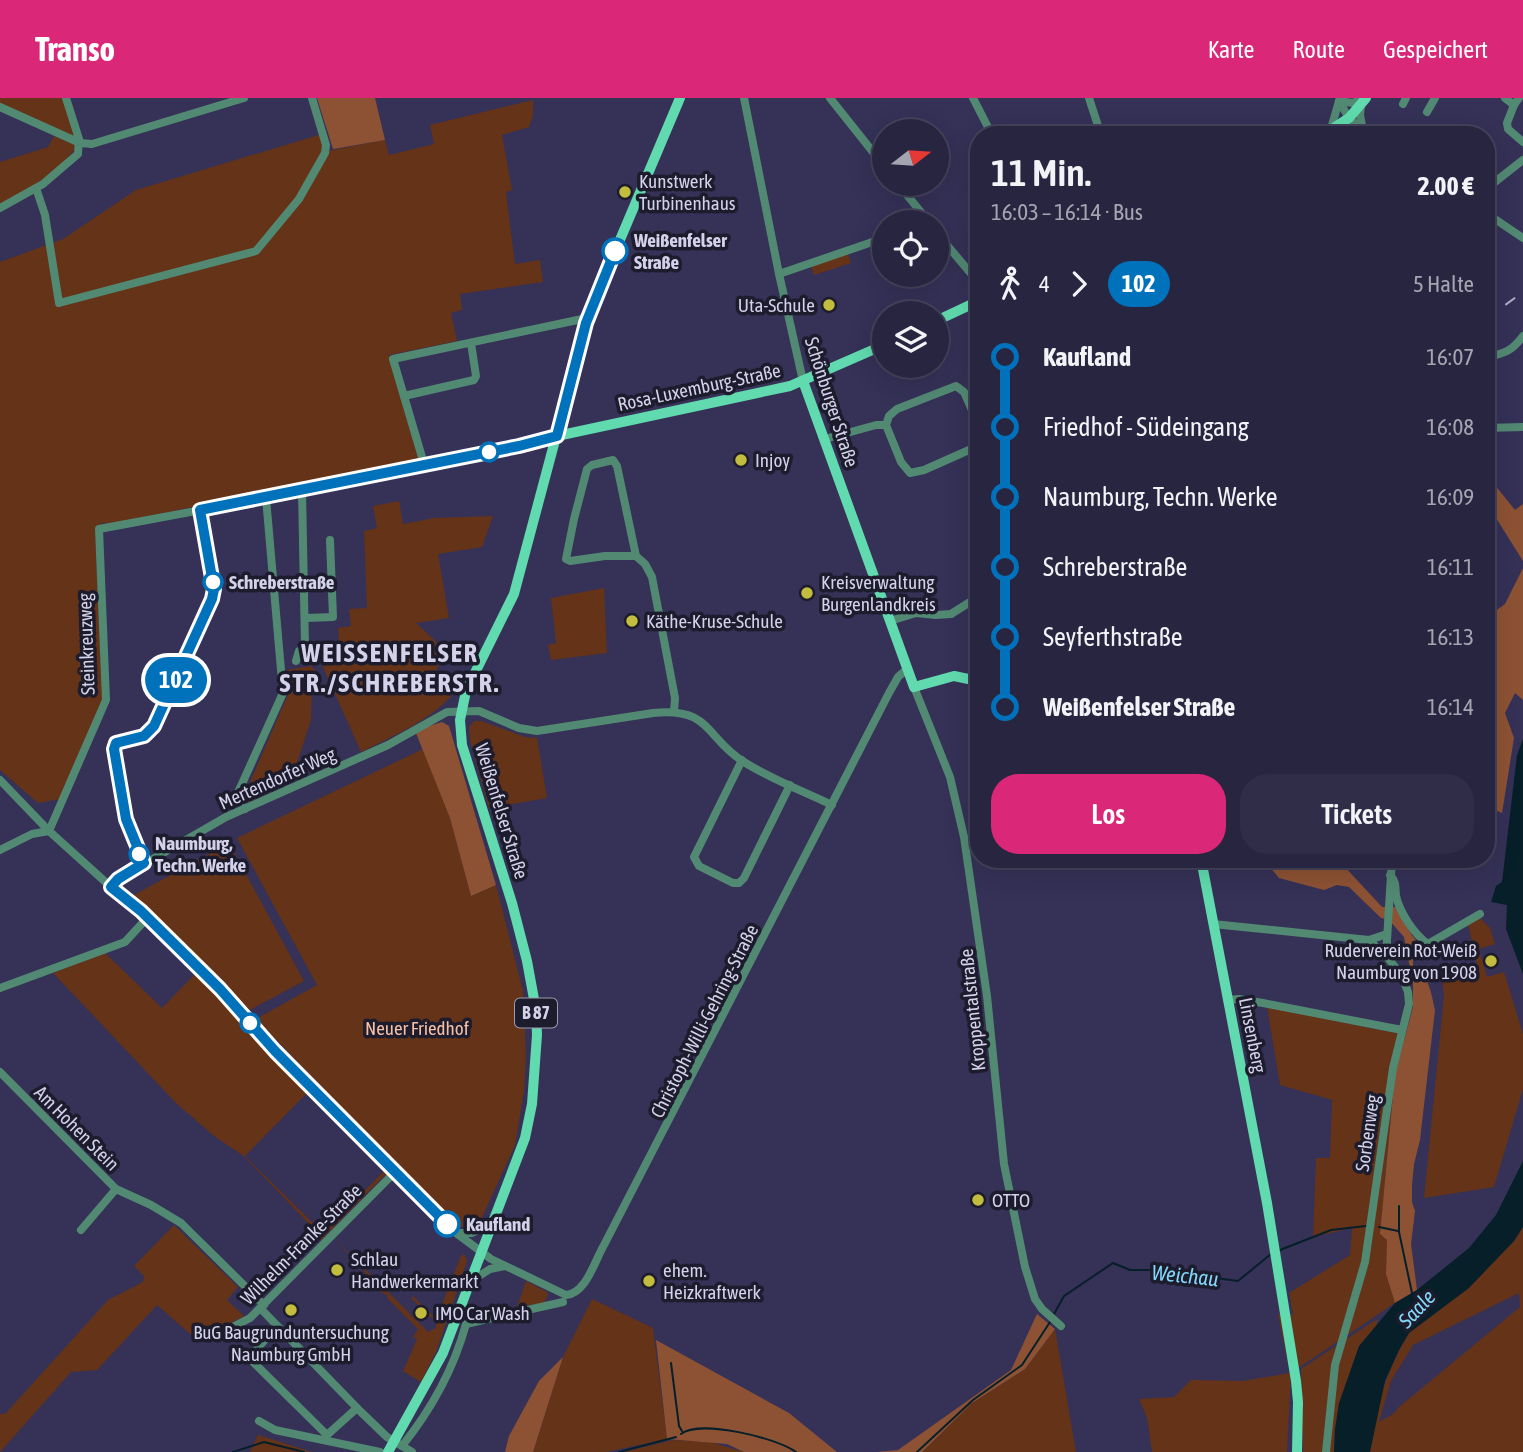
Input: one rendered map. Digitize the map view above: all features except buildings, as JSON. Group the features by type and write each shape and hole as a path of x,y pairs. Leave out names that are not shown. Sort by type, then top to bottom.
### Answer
{"main road":[{"name":"Weißenfelser Straße","path":"491,1223 525,1138 536,1060 534,997 512,903 462,745 461,710 468,685 514,594 587,318 680,98"},
{"path":"1338,126 1364,100"},
{"path":"949,315 970,305"},
{"name":"Rosa-Luxemburg-Straße","path":"557,436 775,390 803,381 872,350"},
{"name":"Schönburger Straße","path":"803,381 907,669"},
{"path":"907,669 914,687 954,676 970,679"},
{"name":"Linsenberg","path":"1203,868 1269,1218 1298,1395 1297,1452"},
{"name":"B 87","path":"387,1452 398,1443 433,1373 491,1223"}],"street":[{"path":"0,208 36,188 78,154 80,144 66,98"},
{"path":"0,107 80,144 92,144 244,98"},
{"path":"36,188 45,215 60,303 256,251 299,198 325,153 326,145 312,98"},
{"name":"Schönburger Straße","path":"744,98 803,381"},
{"path":"830,98 872,151"},
{"path":"973,98 987,126"},
{"path":"1089,98 1098,126"},
{"path":"1427,112 1435,98"},
{"path":"1505,98 1517,101 1507,123 1508,129 1523,142"},
{"path":"1338,100 1353,103 1364,100"},
{"path":"1338,100 1349,118 1358,126"},
{"path":"1330,126 1338,100"},
{"path":"1364,100 1360,115 1364,126"},
{"path":"1495,181 1523,160"},
{"path":"907,196 919,210"},
{"path":"1495,219 1523,238"},
{"path":"779,274 872,242"},
{"path":"949,247 970,272"},
{"path":"424,464 393,359 587,318"},
{"path":"1495,355 1514,348 1523,336"},
{"path":"404,396 474,380 476,376 471,343"},
{"path":"970,406 964,392 956,386 897,409 889,416 886,425 901,462 910,473 924,470 970,450"},
{"path":"825,439 876,425 886,425"},
{"path":"1495,428 1523,427"},
{"path":"144,863 126,819 114,749 116,743 144,736 154,726 212,599 214,589 200,510 557,436"},
{"path":"636,556 605,556 570,561 566,559 587,469 592,465 613,460 616,462 636,556 645,564 652,577 675,698 674,712"},
{"path":"296,661 299,651 305,646 306,618 302,490"},
{"path":"245,809 236,797 283,693 266,498"},
{"name":"Steinkreuzweg","path":"49,831 106,700 99,529 200,510"},
{"path":"306,618 333,617 330,540"},
{"path":"890,621 916,613 951,614 970,602"},
{"name":"Christoph-Willi-Gehring-Straße","path":"554,1289 569,1295 582,1286 896,680 907,669"},
{"name":"Kroppentalstraße","path":"914,687 950,777 968,860 987,996 1004,1164 1025,1267 1035,1299 1061,1326"},
{"path":"461,710 485,713 519,728 537,731 653,713 674,712 689,715 700,720 742,760 832,806"},
{"name":"Mertendorfer Weg","path":"111,887 118,879 144,863 226,817 388,745 441,715 461,710"},
{"path":"742,760 694,858 699,866 733,883 744,878 790,785"},
{"path":"0,780 49,831 148,917 220,989 275,1051 456,1233 505,1266 554,1289 545,1305"},
{"path":"0,850 32,834 49,831"},
{"path":"1386,956 1391,914 1391,868"},
{"path":"1390,876 1395,883 1399,904 1417,934 1428,944 1480,914"},
{"path":"0,988 125,942 148,917"},
{"path":"1213,924 1369,940 1387,934"},
{"name":"Sorbenweg","path":"1326,1452 1335,1365 1365,1262 1391,1077 1408,1009 1408,992 1401,974 1369,940"},
{"path":"1228,1000 1256,1001 1402,1030"},
{"name":"Am Hohen Stein","path":"0,1072 116,1189 181,1223 357,1408 412,1452"},
{"name":"Wilhelm-Franke-Straße","path":"223,1332 245,1322 262,1307 396,1171"},
{"path":"81,1230 116,1189"},
{"path":"456,1233 472,1233 491,1223"},
{"path":"468,1284 490,1269 505,1266"},
{"path":"398,1443 428,1410 459,1348 466,1324 563,1302"},
{"path":"277,1326 249,1357 327,1435 357,1408"},
{"path":"259,1421 275,1430 380,1452"}],"green space":[{"path":"0,98 60,98 73,105 77,135 75,137 0,103"},
{"path":"533,100 533,116 529,127 502,135 512,190 506,192 515,264 540,260 543,282 460,294 462,310 451,313 457,341 389,355 419,461 110,524 102,523 95,530 103,699 60,799 38,803 0,770 0,262 63,239 136,190 322,134 327,151 385,140 389,155 434,144 430,125"},
{"path":"54,136 77,146 61,165 0,205 0,162 48,147"},
{"path":"848,254 851,263 814,275 811,266"},
{"path":"399,501 403,524 434,518 493,516 482,547 438,554 449,618 416,623 445,650 434,676 456,690 425,718 361,752 323,667 325,647 339,644 338,628 351,626 349,609 367,608 364,531 377,528 373,506"},
{"path":"604,588 607,653 551,660 548,645 556,643 551,598"},
{"path":"311,666 318,673 312,676 311,720 293,775 279,787 249,802 244,796 290,690 287,670"},
{"path":"474,721 525,737 537,738 547,798 489,808 470,740 469,727"},
{"name":"Neuer Friedhof","path":"423,749 450,818 471,896 496,885 523,991 526,1056 524,1092 515,1145 480,1222 467,1228 454,1223 256,1019 317,985 237,838"},
{"path":"229,843 304,981 250,1010 134,895"},
{"path":"1479,917 1490,928 1495,944 1479,949 1487,977 1504,972 1523,1034 1523,1089 1494,1187 1424,1198 1444,996 1442,979 1478,970 1468,924"},
{"path":"105,953 162,1008 195,974 380,1161 308,1092 245,1156 323,1233 387,1168 386,1177 384,1176 321,1240 314,1229 245,1157 214,1136 176,1103 53,973"},
{"path":"1267,1007 1405,1035 1395,1074 1380,1234 1387,1240 1386,1274 1395,1303 1291,1373 1287,1452 1152,1452 1147,1418 1139,1399 1174,1397 1191,1380 1243,1381 1290,1373 1278,1314 1293,1315 1289,1293 1350,1255 1352,1228 1313,1237 1316,1158 1330,1158 1332,1100 1280,1085"},
{"path":"174,1225 238,1287 227,1300 244,1316 197,1340 157,1305 97,1370 71,1372 0,1452 0,1414 5,1414 108,1300 143,1282 144,1276 134,1266"},
{"path":"1523,1227 1523,1452 1370,1452 1374,1421 1383,1390 1409,1333 1514,1241","holes":["1519,1293 1520,1307 1393,1414 1379,1422 1391,1381 1413,1345"]},
{"path":"336,1240 428,1332 436,1328 436,1322 411,1298 413,1296 437,1317 464,1254 467,1261 436,1352 421,1382 403,1371 417,1339 413,1337 418,1329 388,1296 378,1290"},
{"path":"526,1281 547,1292 544,1303 517,1307"},
{"path":"592,1299 653,1328 667,1439 606,1452 533,1452 563,1357"},
{"path":"1377,1319 1377,1327 1359,1346 1335,1429 1334,1452 1303,1452 1301,1369"},
{"path":"1055,1329 1076,1452 922,1452 972,1403 1025,1369"},
{"path":"258,1435 312,1452 250,1452"},
{"path":"673,1440 710,1442 744,1452 624,1452"}],"shaded area":[{"path":"317,98 375,98 385,140 333,149"},
{"path":"1495,485 1515,510 1523,504 1523,561 1495,516"},
{"path":"1523,568 1523,700 1515,693 1505,713 1514,738 1502,813 1495,810 1495,611 1505,604"},
{"path":"442,722 449,726 496,885 471,896 450,818 416,733 419,729"},
{"path":"1271,868 1346,868 1382,907 1397,907 1419,944 1413,952 1413,966 1426,980 1435,1010 1412,1185 1415,1211 1411,1244 1417,1290 1395,1303 1386,1274 1387,1240 1380,1234 1395,1074 1413,1007 1413,984 1404,937 1389,920 1381,918 1349,887 1337,885 1324,890 1279,878"},
{"path":"1037,1314 1055,1329 1025,1369 972,1403 922,1452 877,1452 898,1450 1011,1370"},
{"path":"656,1340 789,1413 837,1452 744,1452 727,1444 667,1439"},
{"path":"563,1357 533,1452 505,1452 509,1436 539,1381"}],"water":[{"path":"1523,739 1523,974 1506,929 1507,905 1491,902 1496,886 1502,882 1517,755"},
{"name":"Saale","path":"1523,1161 1523,1227 1514,1241 1469,1288 1409,1333 1385,1381 1370,1452 1334,1452 1339,1403 1359,1346 1395,1303 1417,1290 1469,1248 1496,1215"}],"waterway":[{"name":"Weichau","path":"1399,1206 1399,1232 1412,1293"},
{"name":"Weichau","path":"1280,1250 1331,1230 1366,1226"},
{"name":"Weichau","path":"1379,1227 1398,1231"},
{"name":"Weichau","path":"1054,1314 1064,1296 1113,1263 1130,1270 1157,1270 1238,1281 1271,1254"},
{"name":"Weichau","path":"917,1452 973,1400 1022,1365 1050,1322"},
{"path":"671,1363 679,1426 682,1431"},
{"name":"Weichau","path":"681,1434 691,1430 721,1429 773,1441 796,1452"},
{"name":"Weichau","path":"619,1452 676,1437"},
{"name":"Weichau","path":"233,1452 264,1442 304,1452"}],"railway":[{"path":"1495,312 1523,292"}],"bus line":[{"name":"102","path":"447,1224 275,1051 220,989 141,911 111,887 118,879 144,863 126,819 114,749 116,743 144,736 154,726 212,599 214,589 200,510 557,436 586,323 615,251"}],"place":[{"name":"Kunstwerk Turbinenhaus","path":"625,192"},
{"name":"Weißenfelser Straße","path":"615,251"},
{"name":"Uta-Schule","path":"829,305"},
{"name":"Injoy","path":"741,460"},
{"name":"Schreberstraße","path":"213,582"},
{"name":"Kreisverwaltung Burgenlandkreis","path":"807,593"},
{"name":"Käthe-Kruse-Schule","path":"632,621"},
{"name":"Naumburg, Techn. Werke","path":"139,854"},
{"name":"Ruderverein Rot-Weiß Naumburg von 1908","path":"1491,961"},
{"name":"OTTO","path":"978,1200"},
{"name":"Kaufland","path":"447,1224"},
{"name":"Schlau Handwerkermarkt","path":"337,1270"},
{"name":"ehem. Heizkraftwerk","path":"649,1281"},
{"name":"BuG Baugrunduntersuchung Naumburg GmbH","path":"291,1310"},
{"name":"IMO Car Wash","path":"421,1313"}],"district":[{"name":"WEISSENFELSER STR./SCHREBERSTR.","path":"390,668"}]}
